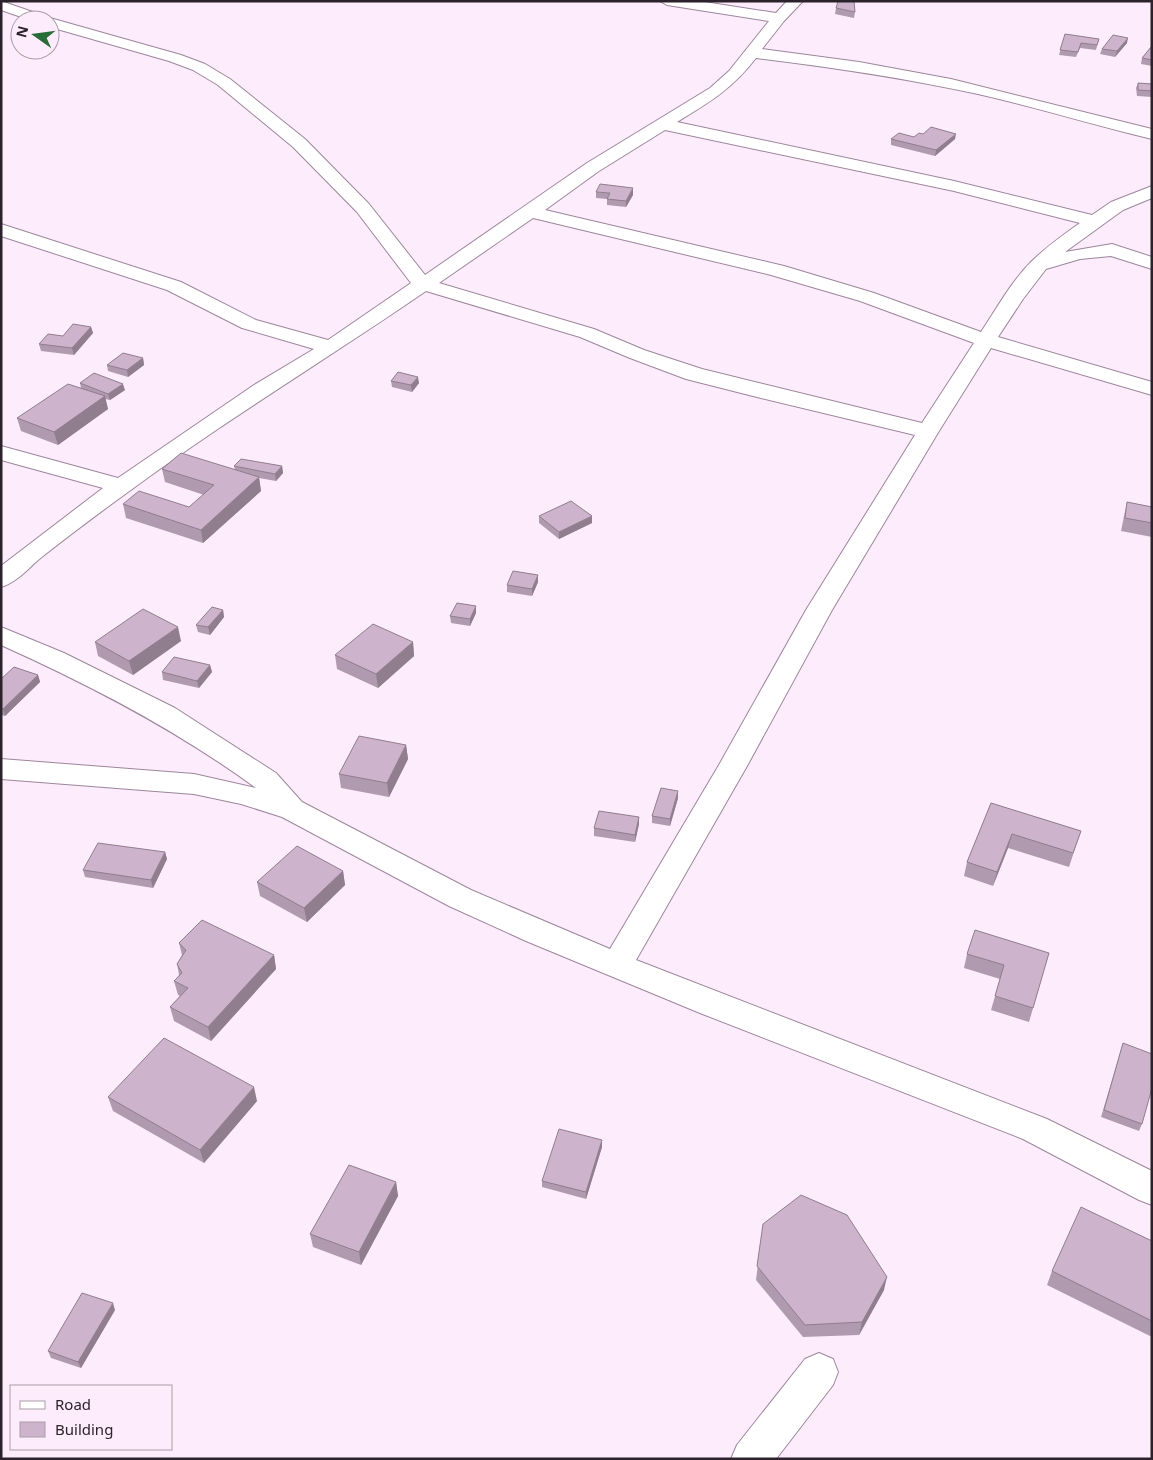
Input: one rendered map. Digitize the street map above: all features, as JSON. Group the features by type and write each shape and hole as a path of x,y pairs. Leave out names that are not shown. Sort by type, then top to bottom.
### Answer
{"street":[{"path":"667,1 779,18"},
{"path":"1,579 34,551 121,486 262,390 331,347 593,167 716,91 735,74 779,18 796,1"},
{"path":"1,5 15,10"},
{"path":"60,25 199,66 224,82 299,143 363,208 422,284 578,331 694,374 753,390 928,431"},
{"path":"753,53 924,78 997,94 1152,134"},
{"path":"661,124 954,186 1095,221"},
{"path":"616,966 732,766 819,610 985,340 1037,267 1066,241 1117,206 1152,191"},
{"path":"530,212 778,270 867,297 985,340 1152,389"},
{"path":"1,230 174,286 249,324 331,347"},
{"path":"1037,267 1077,254 1112,250 1152,262"},
{"path":"1,453 121,486"},
{"path":"1,635 55,659 165,715 266,780 292,810"},
{"path":"1,769 194,784 244,794 292,810 460,898 616,966 1035,1129 1152,1189"},
{"path":"751,1459 819,1372"}],"building":[{"path":"838,1 854,1 855,12 836,8"},
{"path":"1065,34 1099,39 1097,45 1081,43 1078,52 1060,50"},
{"path":"1113,35 1128,38 1117,51 1102,49"},
{"path":"1151,47 1152,60 1142,58"},
{"path":"1138,83 1152,84 1152,91 1138,90"},
{"path":"931,127 956,134 936,150 891,139 899,133 914,137 919,133 923,134"},
{"path":"600,184 633,188 626,201 607,199 610,193 596,192"},
{"path":"73,324 91,327 72,348 39,344 48,334 63,336"},
{"path":"123,353 143,358 127,370 107,365"},
{"path":"398,372 418,377 411,385 391,381"},
{"path":"94,373 123,384 108,394 80,383"},
{"path":"68,384 105,396 54,432 17,418"},
{"path":"181,453 259,477 201,530 123,504 139,491 189,507 214,485 162,469"},
{"path":"241,459 282,466 275,474 234,466"},
{"path":"571,501 592,516 559,532 539,516"},
{"path":"1127,502 1152,507 1152,523 1125,518"},
{"path":"513,571 538,575 532,589 507,585"},
{"path":"457,603 476,606 470,619 450,616"},
{"path":"212,607 223,610 208,627 196,625"},
{"path":"143,609 178,627 129,661 95,642"},
{"path":"373,624 413,642 376,674 335,655"},
{"path":"174,657 210,665 197,681 162,672"},
{"path":"14,667 38,675 1,709 1,679"},
{"path":"359,736 406,745 387,783 339,774"},
{"path":"661,788 678,791 670,819 652,816"},
{"path":"991,803 1081,831 1073,853 1012,834 997,872 967,862"},
{"path":"599,811 639,817 635,835 594,828"},
{"path":"98,843 165,852 151,880 83,870"},
{"path":"297,846 343,871 304,908 257,882"},
{"path":"202,920 274,955 208,1027 170,1007 188,988 174,981 182,973 177,964 186,950 179,943"},
{"path":"975,930 1049,953 1033,1008 995,996 1004,965 967,954"},
{"path":"164,1038 254,1087 200,1150 108,1097"},
{"path":"1123,1043 1152,1054 1152,1088 1142,1124 1104,1110"},
{"path":"559,1129 602,1140 586,1192 542,1181"},
{"path":"349,1165 396,1182 359,1252 310,1234"},
{"path":"801,1195 847,1215 887,1277 862,1322 805,1325 757,1266 763,1224"},
{"path":"1081,1207 1152,1241 1152,1321 1052,1271"},
{"path":"82,1293 113,1303 78,1362 48,1351"}]}
